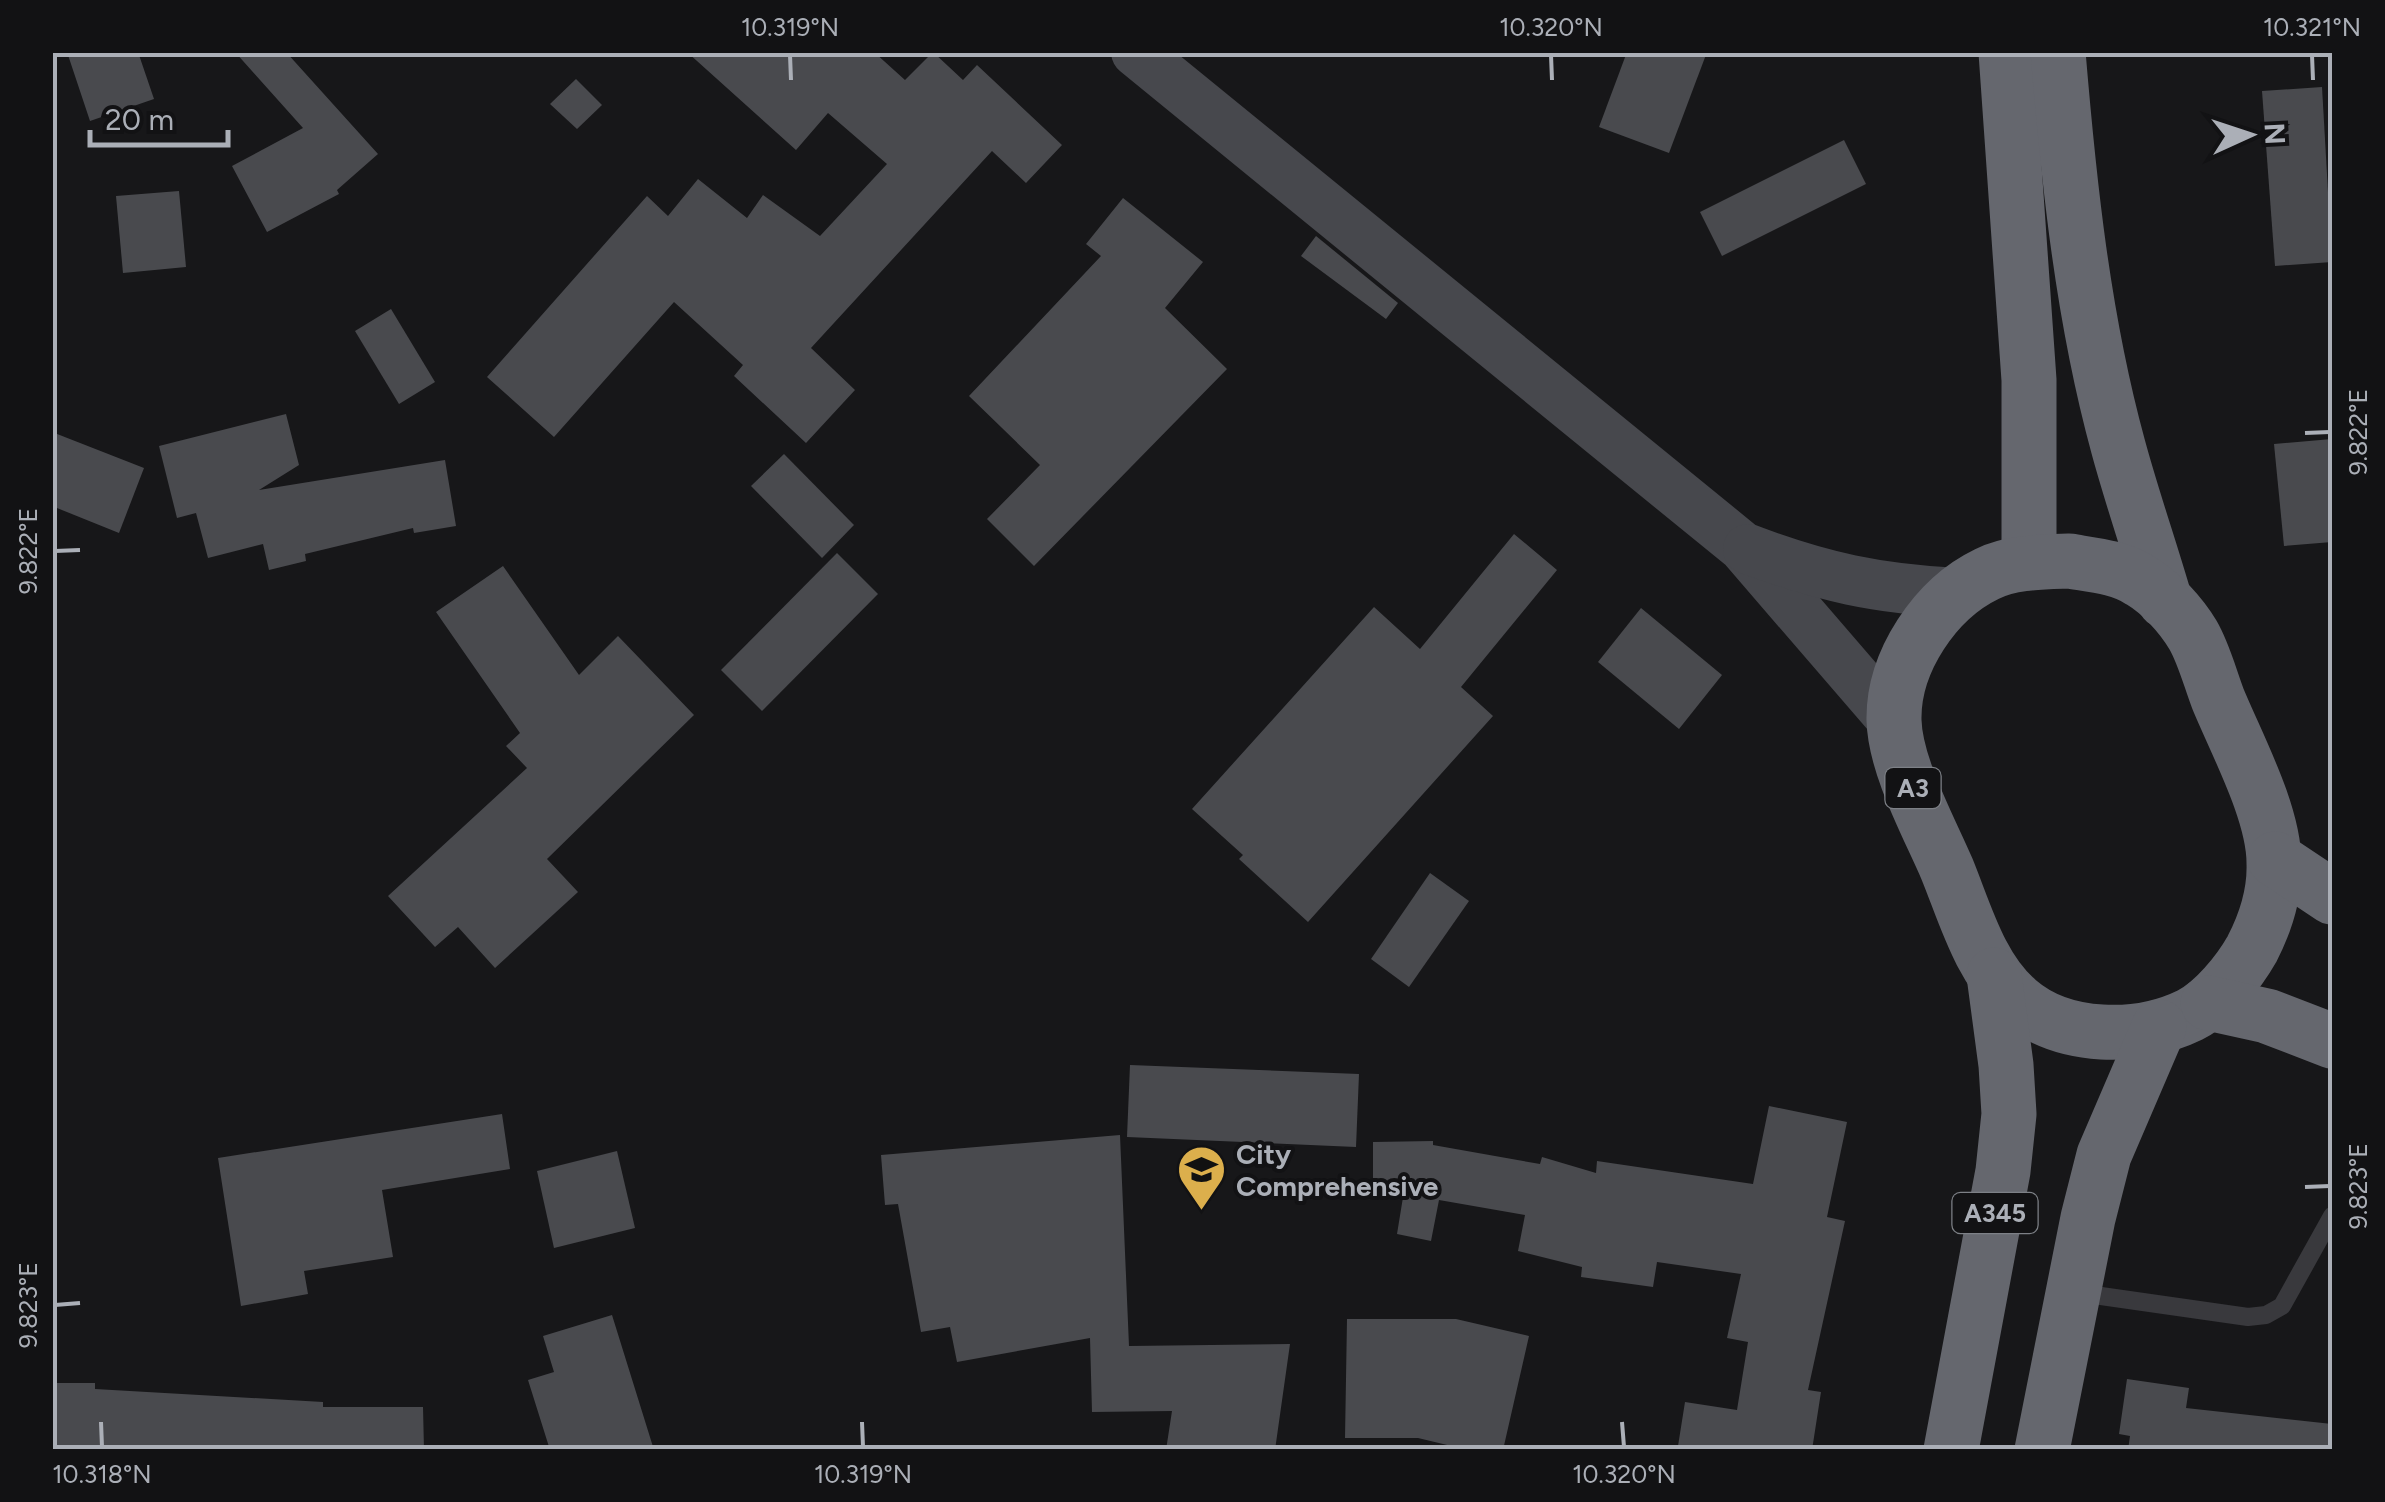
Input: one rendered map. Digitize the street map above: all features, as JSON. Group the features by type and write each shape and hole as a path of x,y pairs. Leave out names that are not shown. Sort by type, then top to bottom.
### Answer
{"highway":[{"path":"2006,52 2029,380 2028,563"},
{"name":"A3","path":"2058,52 2078,250 2095,342 2118,444 2165,600"},
{"name":"A3","path":"2069,561 2109,567 2140,579 2165,600 2193,635 2260,801 2274,859 2272,892 2263,928 2246,959 2208,1003 2193,1014 2160,1027 2121,1032 2081,1029 2019,1002 1994,975 1903,760 1894,722 1898,683 1912,648 1958,593 1989,573 2028,563 2069,561"},
{"path":"2274,859 2332,897"},
{"name":"A345","path":"1952,1450 2003,1171 2009,1114 1994,975"},
{"path":"2208,1003 2267,1016 2332,1040"},
{"path":"2042,1450 2104,1155 2160,1027"}],"street":[{"path":"1136,52 1743,547 1894,722"},
{"path":"1743,547 1812,573 1852,582 1958,593"}],"lane":[{"path":"2073,1292 2248,1317 2266,1316 2282,1306 2332,1216"}],"building":[{"path":"67,52 138,52 154,99 90,121"},
{"path":"235,52 286,52 378,154 337,190 339,194 267,232 232,166 303,128"},
{"path":"687,52 874,52 905,80 933,52 963,80 977,65 1062,145 1026,183 992,151 811,348 855,390 806,443 734,376 743,365 674,302 554,437 487,377 647,196 668,216 698,179 747,218 763,195 820,236 887,164 828,113 796,150"},
{"path":"1627,52 1707,52 1669,153 1599,127"},
{"path":"576,79 602,105 577,129 550,104"},
{"path":"2322,87 2332,262 2275,266 2262,91"},
{"path":"1844,140 1866,184 1722,256 1700,212"},
{"path":"179,191 186,267 123,273 116,196"},
{"path":"1123,198 1203,262 1165,308 1227,369 1034,566 987,519 1040,465 969,396 1101,256 1086,244"},
{"path":"1316,236 1398,303 1386,319 1301,256"},
{"path":"391,309 435,382 399,404 355,331"},
{"path":"286,414 299,465 259,490 445,460 456,526 414,533 413,528 305,554 306,561 269,570 263,544 208,558 196,513 177,518 159,446"},
{"path":"52,432 144,468 119,533 52,506"},
{"path":"2332,439 2332,542 2284,546 2274,444"},
{"path":"784,454 854,525 822,558 751,486"},
{"path":"1514,534 1557,570 1461,687 1493,716 1308,922 1239,859 1243,855 1192,809 1374,607 1420,649"},
{"path":"837,553 878,594 762,711 721,670"},
{"path":"503,566 579,675 618,636 694,715 547,859 578,892 495,968 458,927 435,947 388,896 527,768 506,746 520,733 436,612"},
{"path":"1641,608 1722,675 1679,729 1598,662"},
{"path":"1430,873 1469,901 1409,987 1371,959"},
{"path":"1130,1065 1359,1074 1356,1147 1127,1137"},
{"path":"1769,1106 1847,1122 1827,1217 1845,1221 1808,1390 1821,1392 1812,1450 1705,1450 1678,1446 1685,1402 1737,1410 1748,1342 1727,1338 1741,1274 1657,1262 1653,1287 1581,1277 1582,1267 1518,1251 1525,1215 1439,1200 1431,1241 1397,1234 1405,1185 1373,1186 1373,1142 1433,1141 1433,1145 1540,1164 1542,1157 1596,1173 1597,1161 1753,1184"},
{"path":"502,1114 510,1169 382,1190 393,1257 304,1271 308,1294 241,1306 218,1158"},
{"path":"1120,1135 1129,1346 1290,1344 1275,1450 1166,1450 1172,1411 1092,1412 1090,1338 957,1362 950,1327 921,1332 898,1204 885,1205 881,1155"},
{"path":"617,1151 635,1228 554,1248 537,1171"},
{"path":"612,1315 654,1450 550,1450 528,1380 554,1372 543,1336"},
{"path":"1347,1319 1456,1319 1529,1336 1503,1450 1468,1450 1418,1438 1345,1438"},
{"path":"2127,1379 2189,1388 2186,1408 2332,1424 2332,1450 2128,1450 2130,1436 2119,1434"},
{"path":"52,1383 95,1383 95,1389 323,1402 323,1407 423,1407 424,1450 52,1450"}],"place":[{"name":"City Comprehensive","path":"1201,1212"}]}
